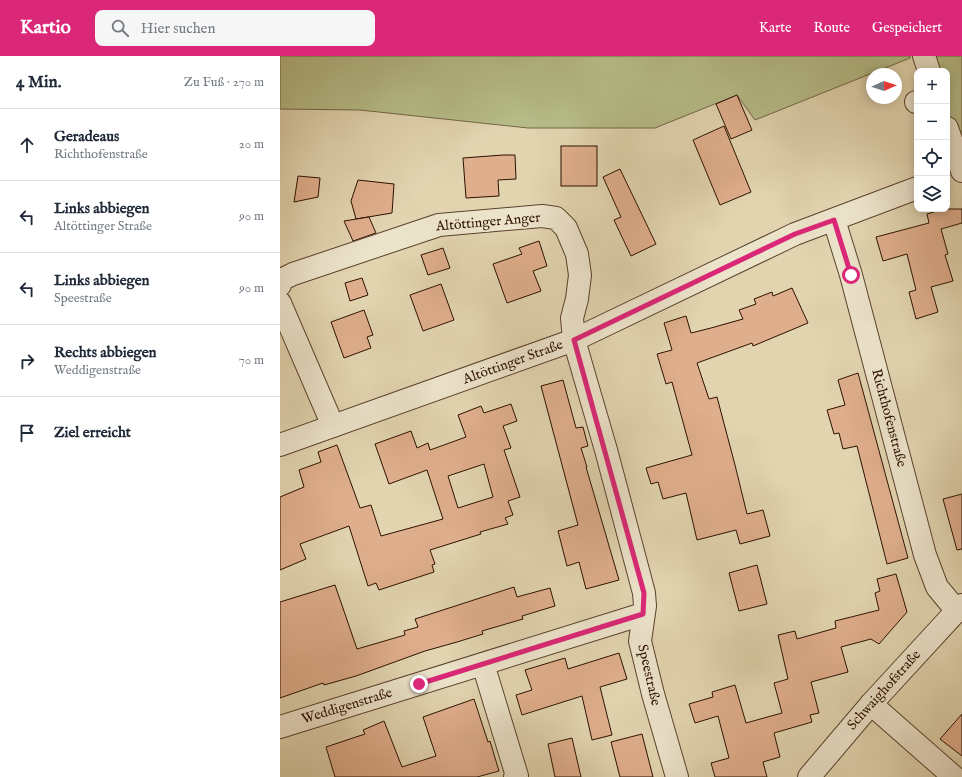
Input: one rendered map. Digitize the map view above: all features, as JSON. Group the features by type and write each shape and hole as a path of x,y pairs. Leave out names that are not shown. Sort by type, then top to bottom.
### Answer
{"street":[{"path":"924,56 927,68"},
{"path":"950,137 962,171 950,175"},
{"name":"Altöttinger Straße","path":"280,445 421,396 574,340 795,234 914,189"},
{"name":"Altöttinger Anger","path":"280,285 281,280 294,274 439,225 542,216 556,218 566,228 577,254 580,275 577,298 572,318 574,340"},
{"name":"Richthofenstraße","path":"834,220 851,275 925,555 937,587 959,608"},
{"path":"280,303 333,426"},
{"name":"Speestraße","path":"574,340 644,593 640,641 676,777"},
{"name":"Schwaighofstraße","path":"809,777 871,704 959,608"},
{"name":"Weddigenstraße","path":"280,727 643,614"},
{"path":"484,664 516,777"},
{"path":"871,704 954,777"}],"green space":[{"path":"280,56 910,56 910,58 885,68 866,68 866,76 755,120 737,95 655,128 528,128 360,110 280,109"},
{"path":"926,56 962,56 962,171 950,133 950,68 930,68"}],"building":[{"path":"737,95 752,130 731,139 716,104"},
{"path":"724,126 751,192 720,205 693,140"},
{"path":"561,146 597,146 597,186 561,186"},
{"path":"515,155 516,179 498,180 499,196 466,198 463,158"},
{"path":"620,169 656,244 631,256 614,220 621,217 603,177"},
{"path":"298,176 320,178 318,197 294,202"},
{"path":"358,180 394,184 392,213 356,219 351,201"},
{"path":"950,209 962,209 962,223 941,229 948,254 945,255 953,281 931,287 938,312 916,319 909,292 916,290 907,254 883,261 876,237 929,223 927,214 934,212 950,212"},
{"path":"369,217 376,233 353,241 344,221"},
{"path":"539,241 547,266 533,271 541,291 507,303 493,264 522,254 519,248"},
{"path":"443,248 450,268 428,275 421,255"},
{"path":"362,278 368,295 350,301 345,283"},
{"path":"441,284 454,320 423,331 410,295"},
{"path":"792,288 808,323 753,346 752,343 697,363 709,399 717,397 747,514 763,510 770,536 740,544 736,530 697,540 686,493 663,499 658,482 651,484 646,468 692,455 672,382 666,384 657,354 672,350 664,323 686,316 691,333 711,328 743,319 739,310 756,304 754,299 772,292 773,296"},
{"path":"364,310 373,335 367,337 371,348 344,358 331,322"},
{"path":"858,373 908,558 887,564 857,446 843,449 839,433 834,434 827,410 845,405 838,380"},
{"path":"563,380 576,428 583,427 588,446 581,448 619,580 586,589 579,562 567,566 558,531 578,525 541,386"},
{"path":"511,404 517,421 503,426 511,448 504,450 520,497 508,501 513,515 505,518 508,524 480,532 481,534 430,550 435,564 432,565 434,572 379,590 376,583 368,586 349,526 300,544 306,559 280,570 280,497 304,487 299,470 321,462 318,452 337,445 360,508 371,505 381,536 443,519 427,470 389,484 375,444 411,431 417,448 428,443 430,450 466,437 458,415 481,406 484,413","holes":["484,464 493,497 458,508 448,476"]},
{"path":"962,494 962,549 957,550 943,499"},
{"path":"757,565 767,604 739,611 729,573"},
{"path":"896,574 907,612 879,644 871,639 841,647 848,672 811,682 819,713 810,715 812,722 774,733 780,757 763,762 767,777 715,777 711,763 729,758 718,716 695,723 689,704 713,697 712,692 735,685 746,723 782,713 774,683 788,679 778,635 795,631 797,639 836,628 835,621 879,610 875,593 880,591 877,579"},
{"path":"335,585 357,649 405,635 404,631 418,627 415,619 514,587 517,597 550,588 555,606 522,616 523,619 482,631 483,634 425,651 356,676 324,685 323,683 280,698 280,602"},
{"path":"619,653 627,679 600,687 612,735 592,740 582,696 522,715 516,695 532,690 525,670 565,658 568,669"},
{"path":"474,699 488,742 490,741 499,771 477,777 335,777 326,747 365,734 363,730 384,721 402,767 436,756 423,717"},
{"path":"962,714 962,756 940,739"},
{"path":"642,734 653,777 620,777 611,742"},
{"path":"572,738 581,777 555,777 548,744"}],"route":[{"path":"419,684 643,614 645,606 644,593 606,450 574,340 795,234 834,220 851,275"}]}
